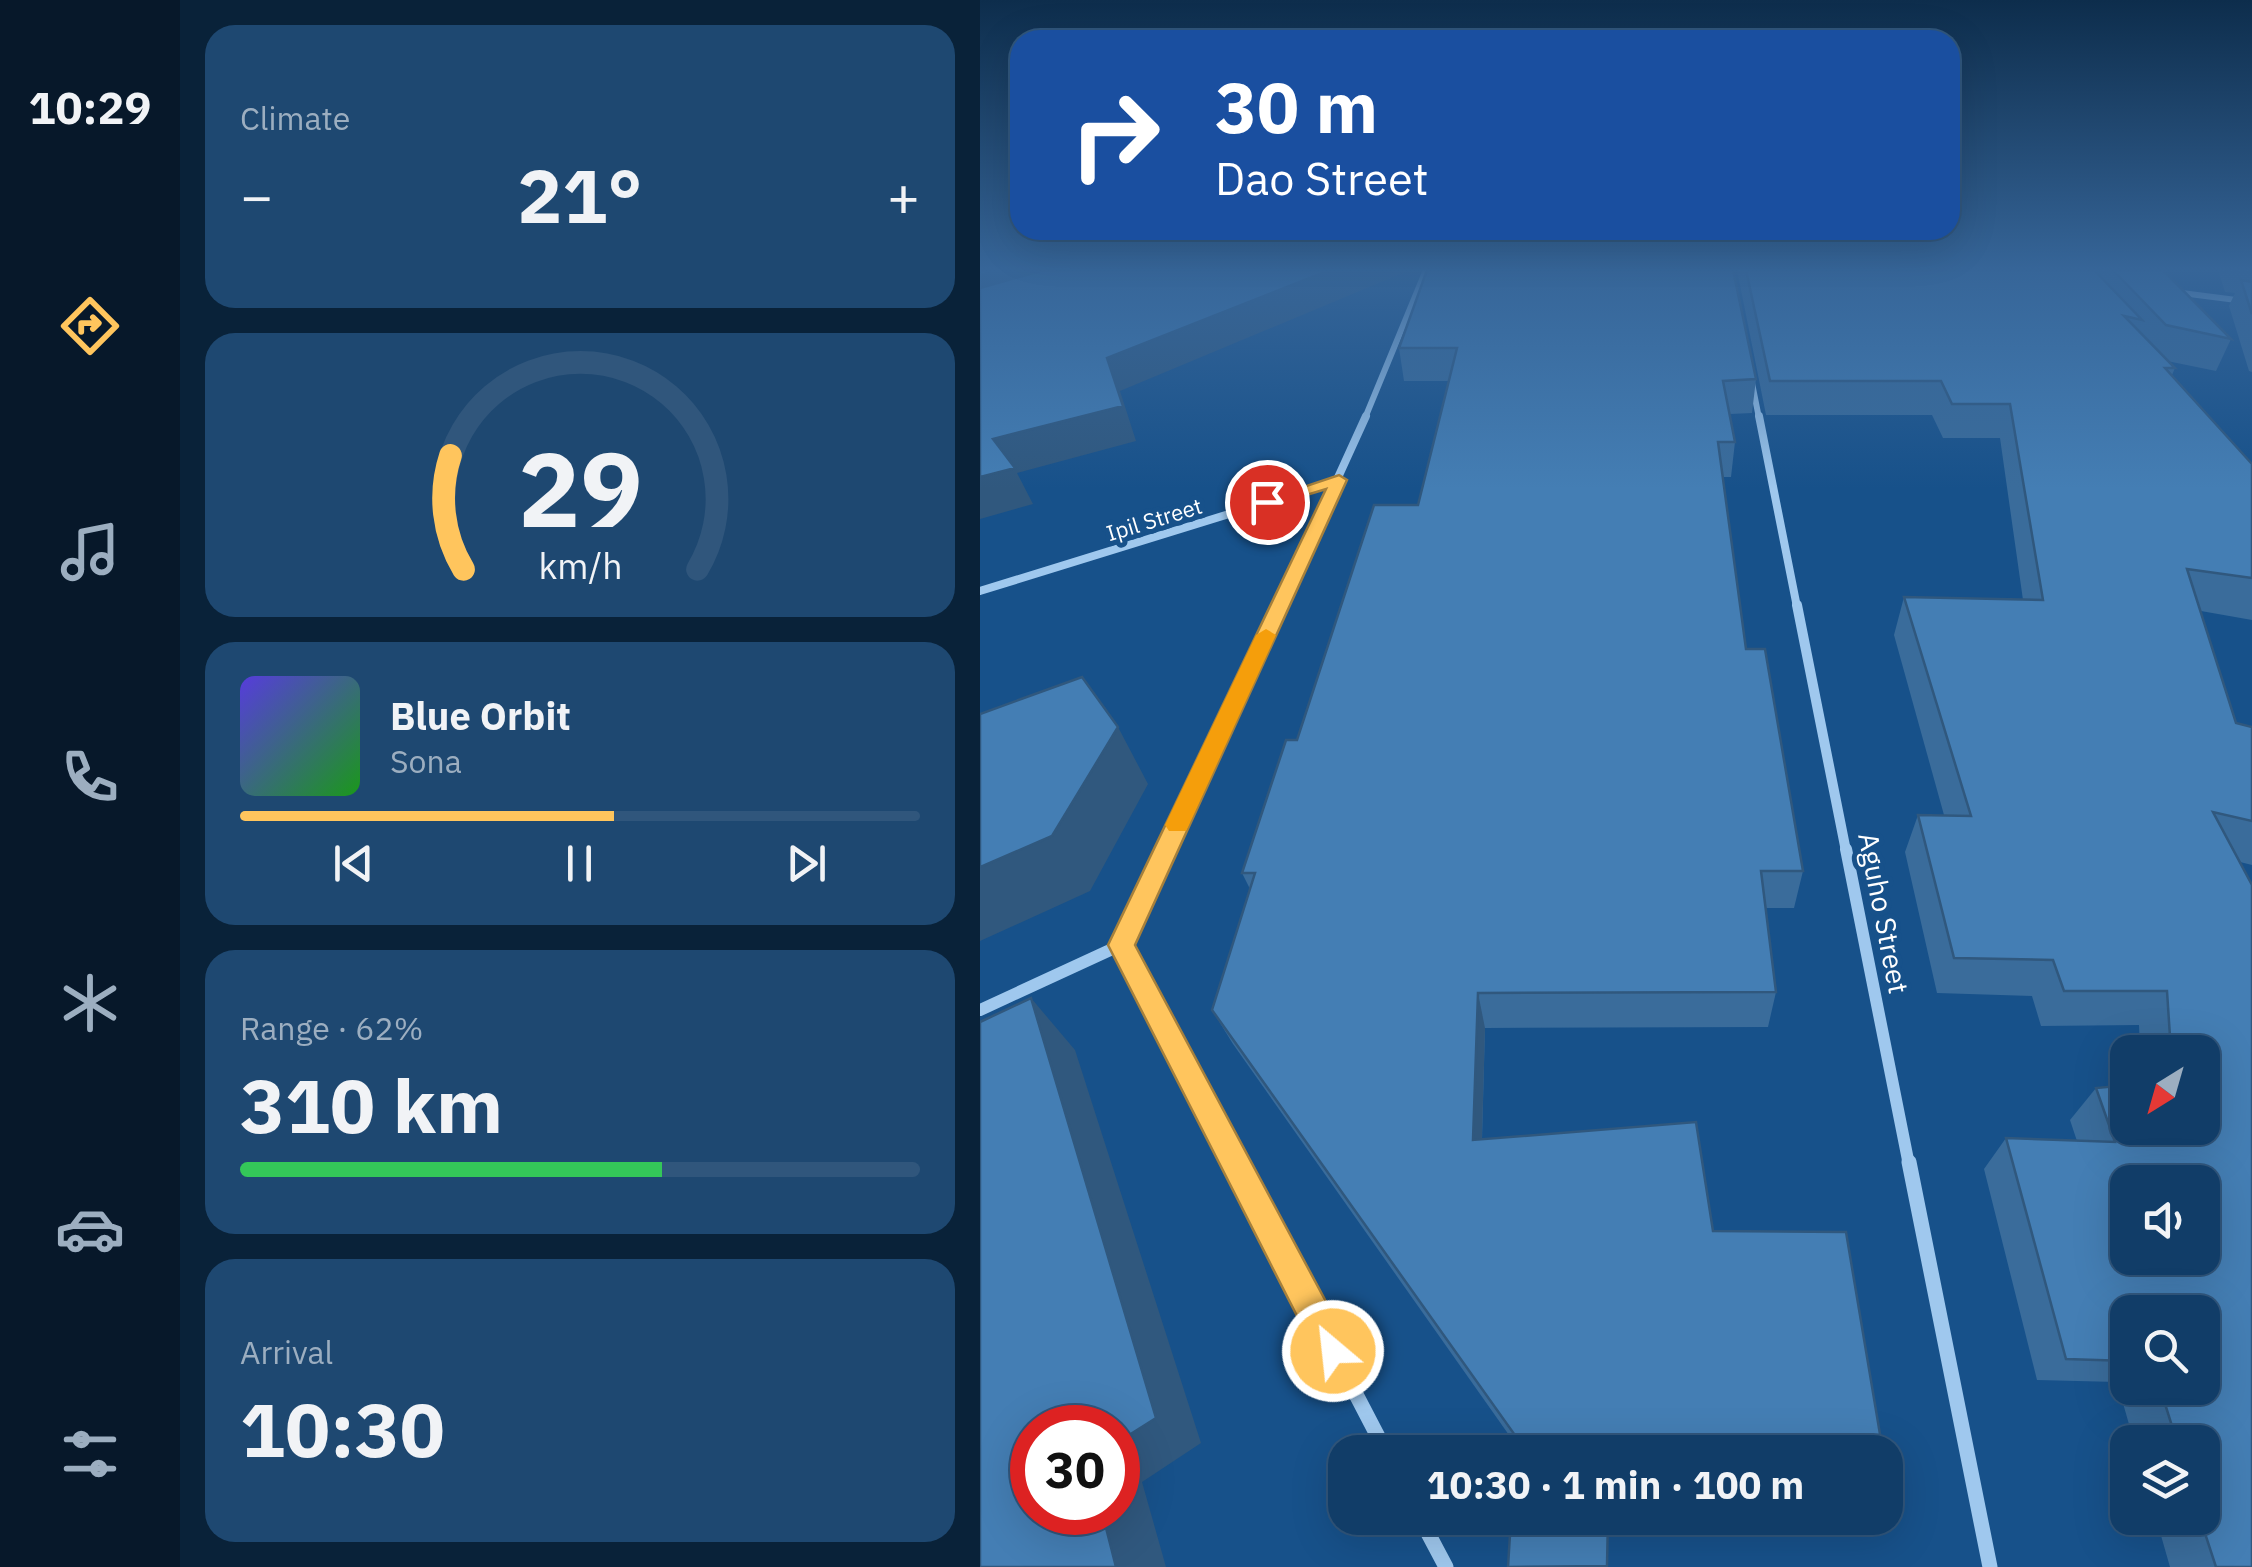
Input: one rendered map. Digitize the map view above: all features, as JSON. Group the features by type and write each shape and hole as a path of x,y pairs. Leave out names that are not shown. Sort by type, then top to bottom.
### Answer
{"street":[{"path":"980,1010 1121,945 1339,480 1396,343"},
{"name":"Aguho Street","path":"1751,376 1990,1567"},
{"name":"Ipil Street","path":"980,592 1339,480"},
{"path":"1121,945 1377,1435"},
{"path":"1429,1535 1446,1567"}],"building":[{"path":"980,343 1145,343 1107,358 1123,406 993,439 1015,468 980,477"},
{"path":"1401,343 1748,343 1756,379 1723,381 1735,442 1718,442 1746,649 1765,649 1803,871 1761,871 1776,992 1478,993 1473,1140 1696,1122 1713,1231 1846,1232 1880,1435 1515,1435 1212,1010 1255,873 1242,873 1286,740 1297,740 1374,505 1418,505 1457,348 1399,348"},
{"path":"1762,343 2151,343 2175,368 2165,368 2252,464 2252,578 2187,569 2236,723 2252,727 2252,821 2213,812 2252,885 2252,1567 2216,1567 2206,1535 2220,1535 2220,1425 2172,1425 2165,1405 2220,1405 2220,1295 2110,1295 2110,1360 2066,1359 2006,1138 2110,1142 2110,1145 2220,1145 2220,1035 2170,1035 2167,991 2064,991 2053,960 1954,958 1918,815 1971,816 1904,597 2043,600 2010,404 1952,404 1941,381 1770,381"},
{"path":"1082,677 1118,727 1052,836 980,867 980,714"},
{"path":"1031,998 1156,1418 1140,1428 1140,1405 1010,1405 1010,1535 1108,1535 1116,1567 980,1567 980,1022"},
{"path":"2110,1087 2110,1128 2096,1088"},
{"path":"1510,1535 1608,1535 1607,1566 1508,1567"}],"slow traffic":[{"path":"1177,825 1266,635"}],"route":[{"path":"1267,502 1339,480 1121,945 1333,1351"}]}
